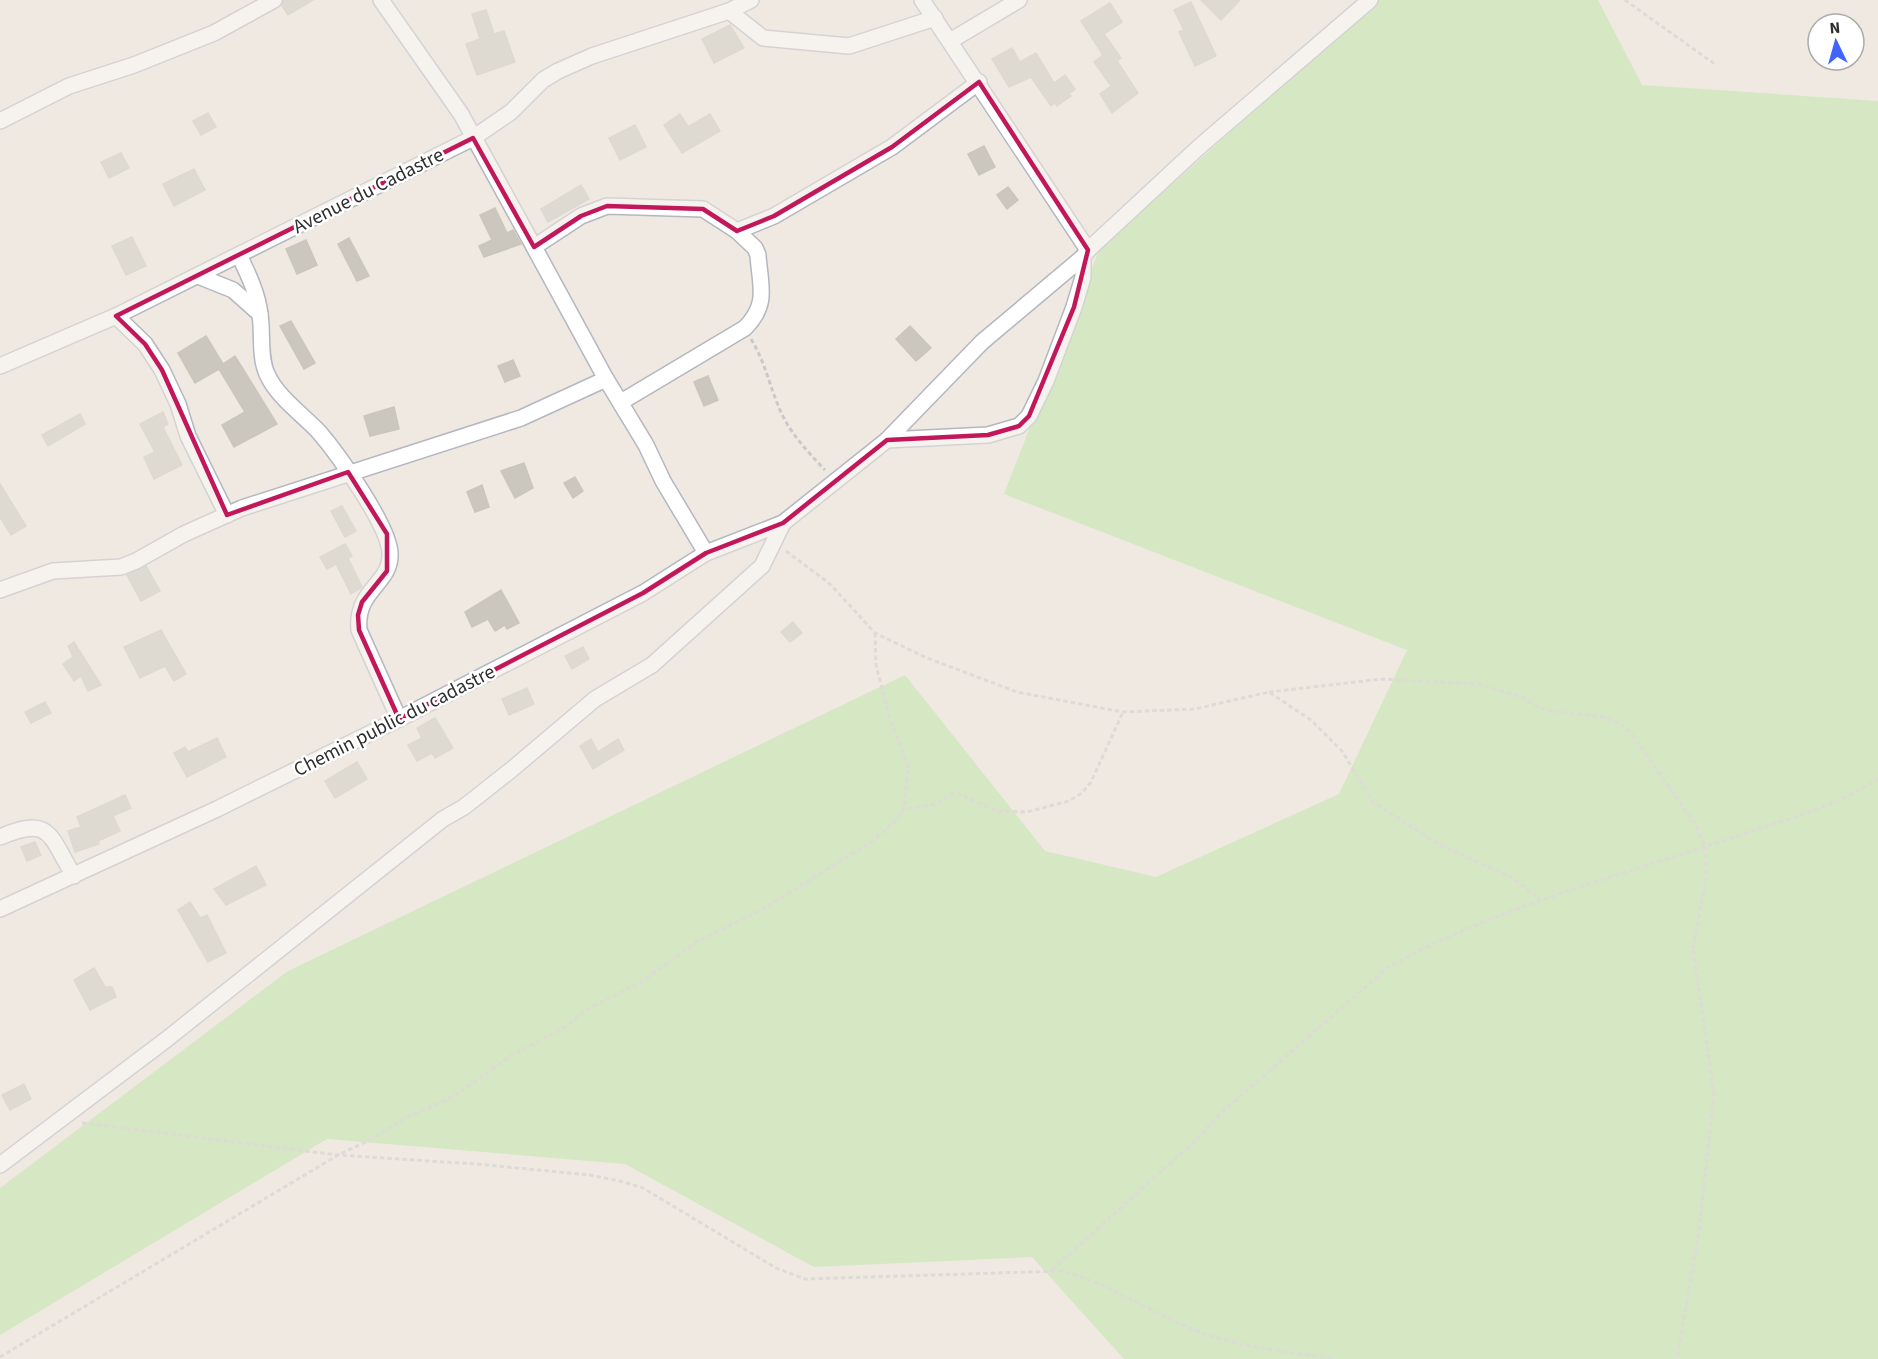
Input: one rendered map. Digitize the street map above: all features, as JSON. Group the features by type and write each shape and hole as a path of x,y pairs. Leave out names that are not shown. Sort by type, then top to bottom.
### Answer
{"street":[{"path":"0,121 69,86 134,65 213,33 274,0"},
{"path":"381,0 461,114 606,379 706,553"},
{"name":"Avenue du Cadastre","path":"0,366 116,316 473,138 511,112 550,75 592,57 729,11 751,0"},
{"path":"887,441 988,435 1019,426 1029,416 1046,381 1074,307 1083,277 1086,253 979,82 922,0"},
{"path":"950,41 1018,0"},
{"name":"Chemin public du cadastre","path":"0,909 74,876 399,719 644,593 706,553 783,523 887,441 982,342 1086,253 1199,147 1370,0"},
{"path":"729,11 763,38 849,46 935,18"},
{"path":"737,231 774,216 892,147 979,82"},
{"path":"534,247 582,216 607,206 703,209 737,231 755,248 758,255 762,306 745,328 621,402"},
{"path":"239,255 251,280 260,314 266,374 280,392 321,434 387,534 390,555 387,572 362,602 358,615 359,630 399,719"},
{"path":"198,276 233,290 260,314"},
{"path":"116,316 145,344 162,370 178,404 188,436 227,514"},
{"path":"0,590 53,571 122,567 227,514 348,472 435,448 521,418 606,379"},
{"path":"0,1165 167,1039 435,825 464,807 512,770 594,699 652,665 762,566 783,523"},
{"path":"0,837 35,826 45,829 74,876"}],"path":[{"path":"1625,0 1716,65"},
{"path":"745,328 765,362 778,407 802,446 837,482"},
{"path":"775,543 830,584 875,633 927,658 1017,692 1123,712 1195,708 1269,692 1382,679 1478,684 1521,696 1545,710 1603,717 1619,723 1631,733 1695,824 1706,847 1706,880 1693,948 1714,1094 1699,1231 1677,1359"},
{"path":"0,1357 338,1155 374,1138 405,1118 453,1097 511,1056 567,1026 586,1010 641,982 698,941 763,909 871,842 892,824 904,809 908,766 889,716 876,665 875,633"},
{"path":"1269,692 1311,720 1342,751 1373,802 1436,843 1513,878 1540,899"},
{"path":"904,809 936,804 954,792 998,811 1027,812 1069,801 1082,793 1091,782 1123,712"},
{"path":"1051,1271 1196,1140 1220,1114 1380,974 1416,952 1540,899 1593,885 1795,817 1855,793 1878,779"},
{"path":"59,1120 338,1155 476,1164 590,1175 643,1188 776,1268 805,1279 1051,1271 1089,1279 1166,1318 1202,1333 1266,1348 1334,1359"}],"highlighted area":[{"path":"979,82 1088,250 1074,307 1029,416 1019,426 988,435 887,440 783,523 706,553 643,593 399,719 359,630 358,615 362,602 387,571 387,534 348,472 227,515 162,370 145,344 116,316 473,138 534,247 581,216 607,206 703,209 737,231 774,216 892,147"}],"green space":[{"path":"1377,0 1598,0 1642,85 1878,101 1878,1359 1124,1359 1032,1257 814,1267 625,1164 327,1139 0,1335 0,1188 288,971 905,675 1045,851 1156,877 1339,794 1407,650 1004,494 1099,250"}],"building":[{"path":"284,0 313,0 288,15 282,6"},
{"path":"1201,0 1240,0 1221,20"},
{"path":"1191,2 1216,56 1195,66 1179,32 1184,30 1174,10"},
{"path":"1110,3 1122,22 1104,34 1121,58 1117,61 1138,93 1112,113 1100,94 1111,86 1094,62 1103,55 1081,21"},
{"path":"486,10 494,34 504,31 515,62 477,75 466,44 480,39 472,14"},
{"path":"730,25 744,48 714,63 702,39"},
{"path":"1012,48 1020,62 1036,53 1054,83 1065,75 1075,89 1069,94 1071,96 1057,106 1055,103 1051,106 1031,77 1009,87 992,59"},
{"path":"208,113 216,127 201,135 193,121"},
{"path":"680,114 688,127 710,114 720,131 682,153 664,125"},
{"path":"635,125 646,147 620,160 609,138"},
{"path":"984,146 995,167 979,175 968,154"},
{"path":"121,153 129,168 109,178 101,162"},
{"path":"194,169 205,190 174,206 163,184"},
{"path":"581,185 589,199 548,222 541,209"},
{"path":"1008,187 1018,200 1007,209 997,195"},
{"path":"495,208 507,233 513,230 521,244 484,257 479,246 492,240 480,215"},
{"path":"132,237 146,266 126,275 112,246"},
{"path":"349,238 369,276 357,281 338,244"},
{"path":"306,240 317,265 297,274 286,249"},
{"path":"291,321 315,363 304,369 280,326"},
{"path":"910,326 931,348 916,361 896,339"},
{"path":"206,336 223,364 235,356 277,424 234,447 222,425 245,412 219,369 195,383 178,353"},
{"path":"513,360 520,376 505,382 498,366"},
{"path":"708,376 718,400 704,406 694,382"},
{"path":"394,407 399,429 370,436 364,416"},
{"path":"163,412 168,424 163,427 182,465 154,479 144,457 155,452 140,424"},
{"path":"80,414 85,424 48,446 42,435"},
{"path":"524,463 533,488 515,498 501,471"},
{"path":"575,477 583,491 573,498 564,483"},
{"path":"0,484 26,526 11,535 0,517"},
{"path":"482,485 489,507 475,512 467,492"},
{"path":"342,506 356,531 345,537 331,511"},
{"path":"345,544 352,556 348,558 362,587 351,594 336,564 327,569 320,557"},
{"path":"146,566 160,591 141,601 127,575"},
{"path":"501,590 519,623 507,629 505,625 495,631 488,619 472,627 465,612"},
{"path":"793,622 802,633 790,642 781,632"},
{"path":"161,630 186,674 174,681 165,666 140,678 124,647"},
{"path":"74,642 101,685 88,691 81,676 74,681 63,664 73,657 68,646"},
{"path":"583,647 589,659 572,669 565,656"},
{"path":"527,688 534,704 509,715 502,699"},
{"path":"45,702 51,713 31,723 25,712"},
{"path":"435,718 453,748 435,758 432,753 417,761 408,745 422,738 417,728"},
{"path":"217,738 226,757 187,777 174,753 185,747 188,752"},
{"path":"591,739 598,752 618,739 624,750 593,769 580,746"},
{"path":"357,762 367,779 335,798 325,781"},
{"path":"125,795 131,808 113,816 120,831 98,841 99,844 75,852 68,831 81,827 77,817"},
{"path":"35,842 41,855 27,861 21,847"},
{"path":"256,866 266,885 226,905 214,889"},
{"path":"190,902 200,918 207,915 226,953 208,962 178,910"},
{"path":"94,968 105,987 112,987 116,997 90,1010 74,980"},
{"path":"24,1084 31,1099 10,1110 2,1095"}]}
